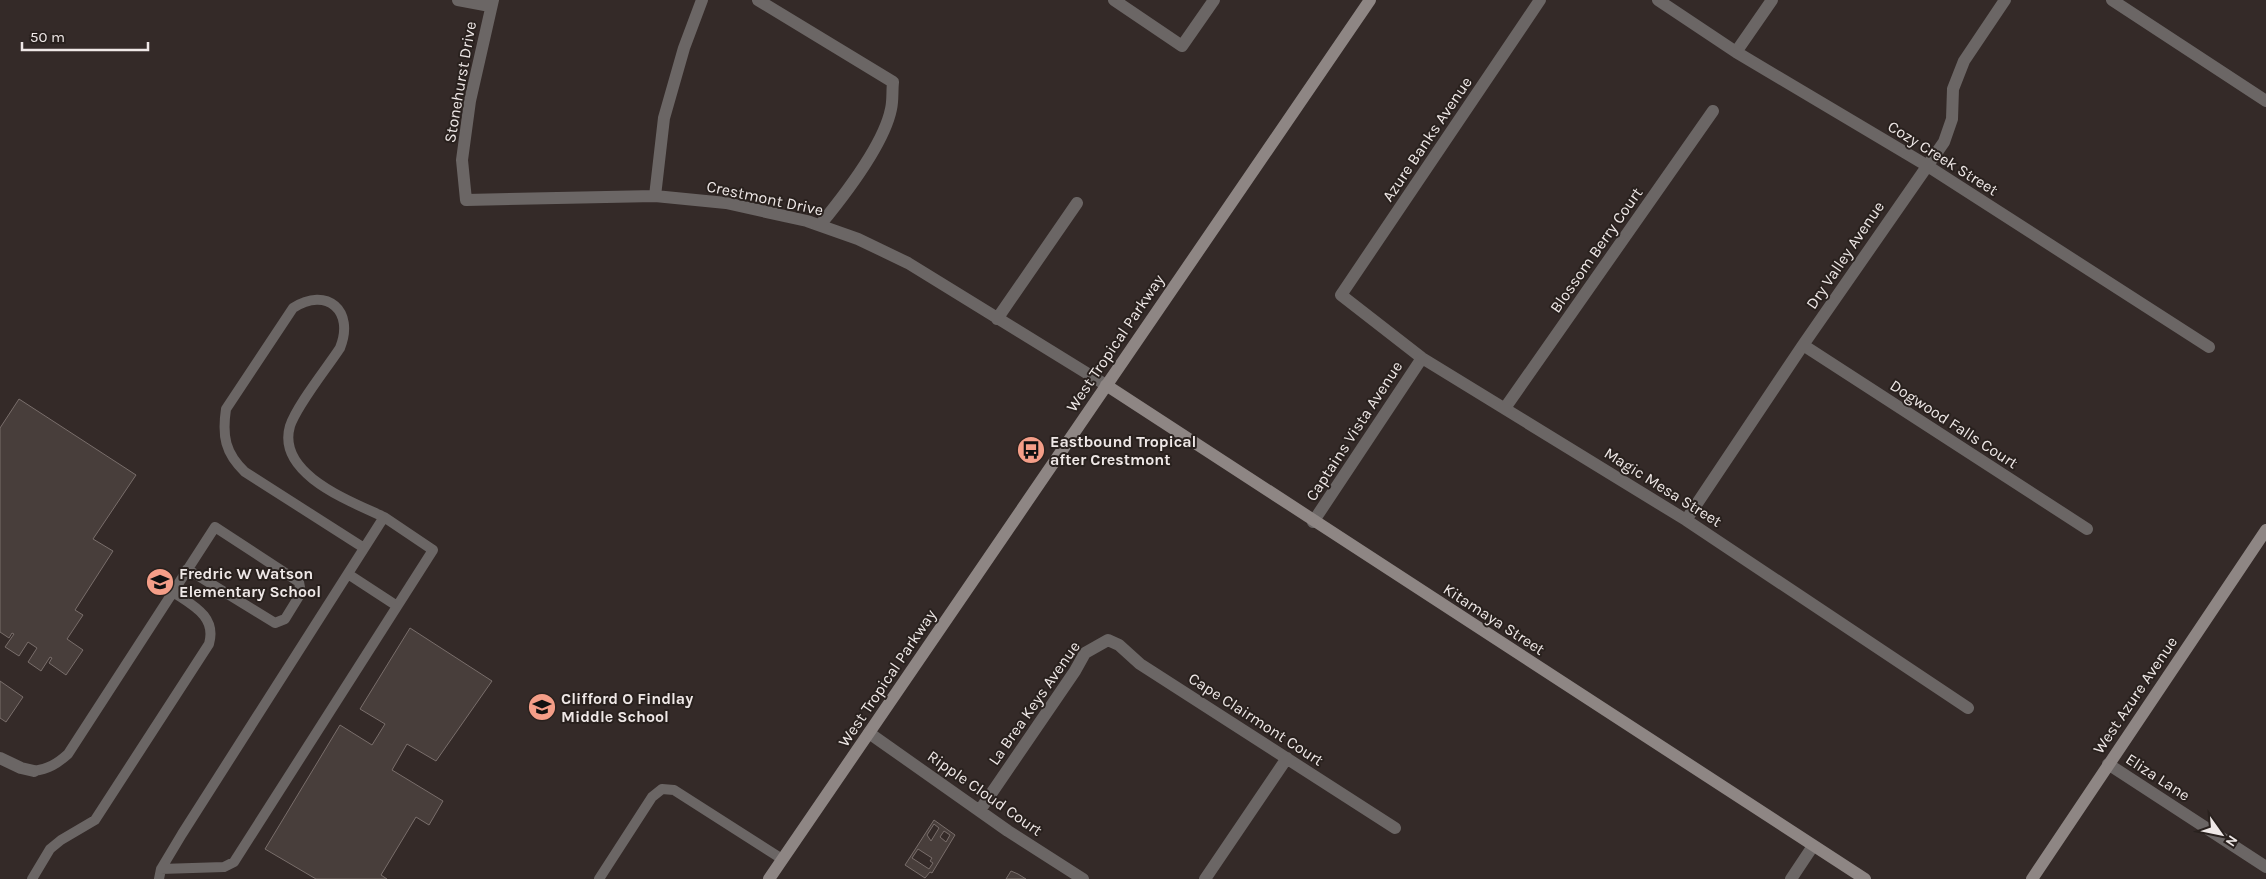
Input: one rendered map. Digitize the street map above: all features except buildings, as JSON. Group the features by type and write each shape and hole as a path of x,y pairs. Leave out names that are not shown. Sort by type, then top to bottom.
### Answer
{"street":[{"path":"458,0 492,3"},
{"path":"655,196 664,118 684,48 702,0"},
{"path":"758,0 893,82 891,110 880,136 844,195 820,225"},
{"path":"1114,0 1182,46 1214,0"},
{"name":"West Tropical Parkway","path":"769,879 1370,0"},
{"name":"Azure Banks Avenue","path":"1341,295 1540,0"},
{"name":"Cozy Creek Street","path":"1658,0 1736,52 1926,165 2209,347"},
{"path":"1736,52 1772,0"},
{"name":"Dry Valley Avenue","path":"1686,520 1803,345 1926,165 1944,142 1952,119 1953,89 1964,61 2005,0"},
{"path":"2112,0 2266,101"},
{"name":"Stonehurst Drive","path":"466,200 462,160 470,101 492,3"},
{"name":"Blossom Berry Court","path":"1504,408 1713,111"},
{"name":"Crestmont Drive","path":"466,200 655,196 726,203 820,225 858,239 908,263 963,296 996,319 1106,385"},
{"path":"996,319 1077,203"},
{"name":"Magic Mesa Street","path":"1341,295 1422,358 1686,520 1968,708"},
{"name":"Dogwood Falls Court","path":"1803,345 2087,530"},
{"name":"Captains Vista Avenue","path":"1313,522 1422,358"},
{"name":"Kitamaya Street","path":"1106,385 1313,522 1865,879"},
{"name":"West Azure Avenue","path":"2032,879 2266,530"},
{"name":"Cape Clairmont Court","path":"1101,643 1108,640 1119,645 1140,664 1395,828"},
{"name":"La Brea Keys Avenue","path":"980,810 1075,671 1085,652 1101,643"},
{"name":"Ripple Cloud Court","path":"869,734 1008,831 1083,879"},
{"path":"0,758 21,768 34,771"},
{"path":"1205,879 1287,758"},
{"name":"Eliza Lane","path":"2108,764 2266,867"},
{"path":"1791,879 1813,846"}],"lane":[{"path":"160,874 224,867 234,862 433,550 384,517 339,495 305,473 294,462 289,450 290,425 340,348 344,338 345,327 337,308 329,302 310,299 293,308 226,409 224,422 227,449 233,461 245,472 364,548"},
{"path":"160,874 384,517"},
{"path":"34,771 46,769 59,762 68,754 187,569 215,527 299,582 301,593 285,619 275,623 187,569"},
{"path":"348,574 397,606"},
{"path":"32,879 50,849 61,840 96,820 209,644 212,635 210,623 205,614 173,592"},
{"path":"599,879 652,797 662,789 674,790 782,860"}],"place":[{"name":"Eastbound Tropical after Crestmont","path":"1031,450"},
{"name":"Fredric W Watson Elementary School","path":"160,582"},
{"name":"Clifford O Findlay Middle School","path":"542,707"}]}
